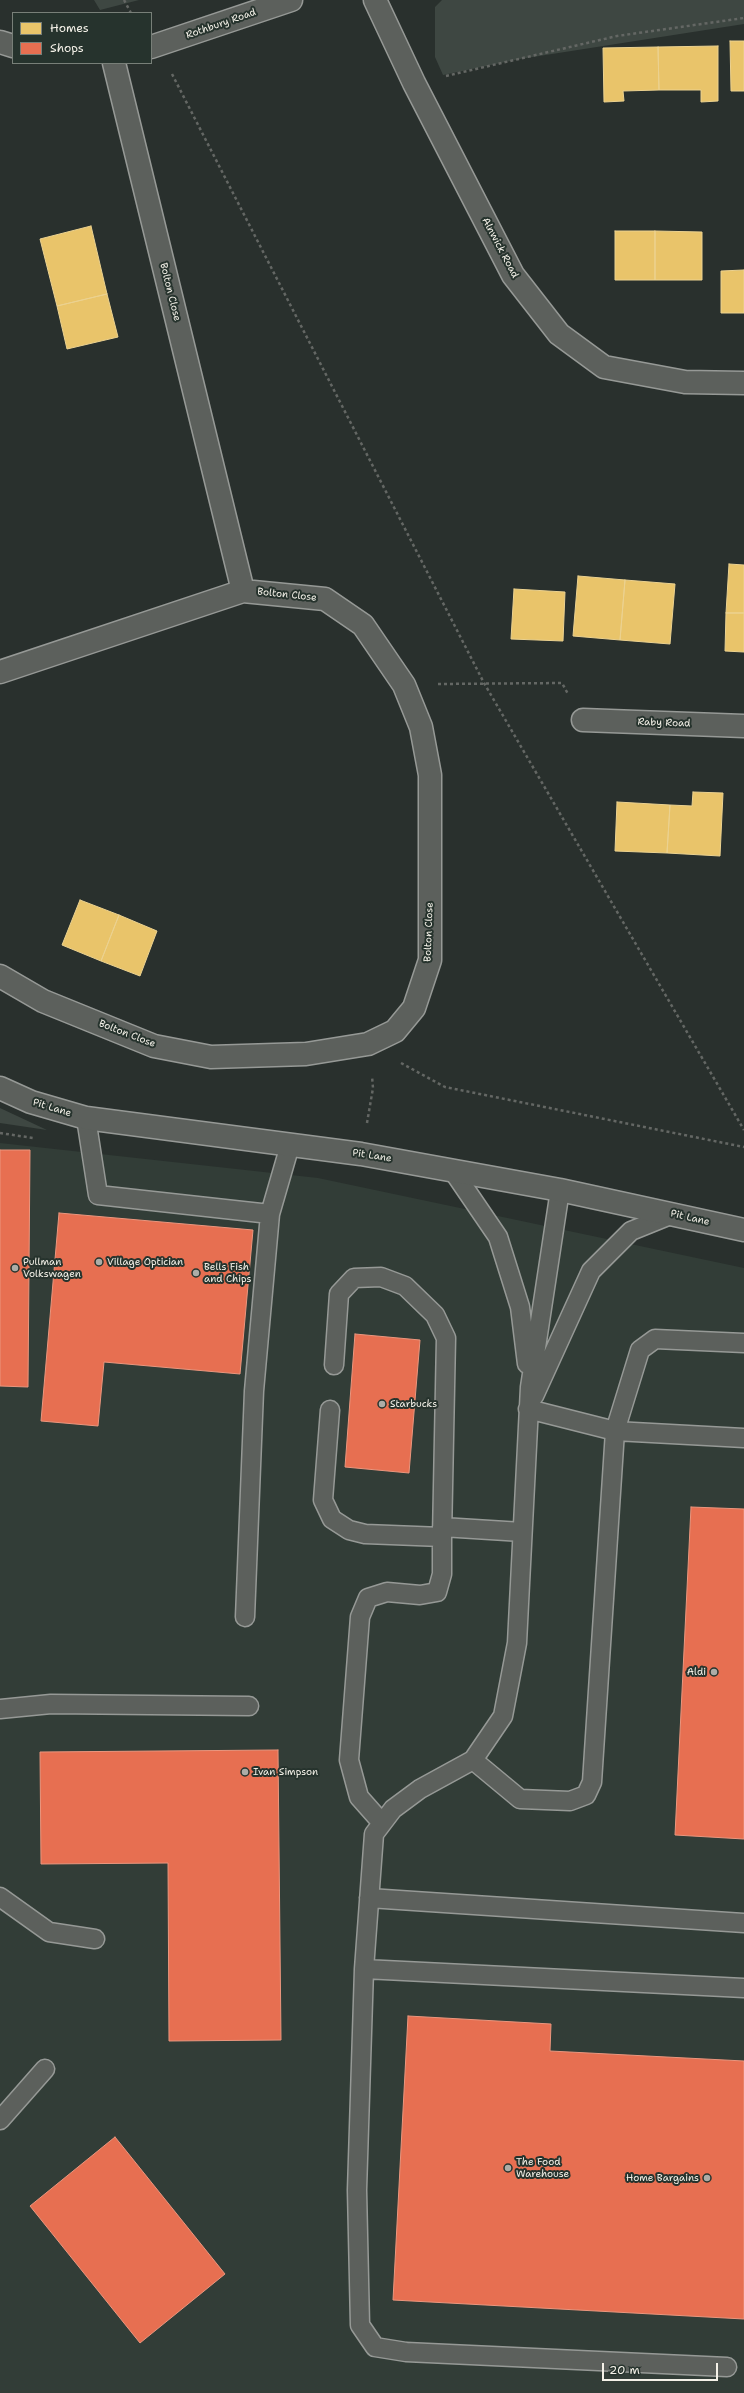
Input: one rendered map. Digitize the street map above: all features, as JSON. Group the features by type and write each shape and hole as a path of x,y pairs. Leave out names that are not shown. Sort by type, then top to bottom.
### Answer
{"street":[{"name":"Rothbury Road","path":"154,46 292,0"},
{"name":"Alnwick Road","path":"375,0 414,83 513,275 559,334 604,367 685,382 744,383"},
{"path":"0,42 12,46"},
{"name":"Bolton Close","path":"114,64 243,591"},
{"name":"Bolton Close","path":"0,672 243,591 325,599 363,625 404,685 421,727 430,775 430,960 414,1008 396,1031 368,1044 306,1054 204,1055 154,1046 43,1001 0,976"},
{"name":"Raby Road","path":"583,720 744,726"},
{"name":"Pit Lane","path":"0,1088 31,1102 86,1118 361,1154 560,1190 744,1230"}],"lane":[{"path":"86,1118 98,1195 270,1214"},
{"path":"245,1617 254,1391 270,1214 290,1145"},
{"path":"453,1171 498,1237 520,1307 529,1399"},
{"path":"560,1190 529,1399 517,1643 504,1716 473,1760 420,1789 392,1809 374,1834 364,1969 357,2190 360,2325 375,2347 406,2352 727,2367"},
{"path":"529,1399 532,1400 591,1271 631,1231 673,1214"},
{"path":"334,1365 339,1294 354,1278 381,1277 405,1286 436,1315 446,1338 442,1574 437,1592 420,1595 387,1592 368,1598 360,1617 349,1760 359,1797 382,1823"},
{"path":"473,1760 520,1799 570,1801 586,1795 592,1782 615,1431 640,1350 655,1339 744,1343"},
{"path":"529,1399 615,1431 744,1438"},
{"path":"330,1410 323,1500 332,1519 349,1530 365,1534 522,1532"},
{"path":"0,1709 51,1704 249,1706"},
{"path":"0,1897 49,1932 95,1939"},
{"path":"369,1898 744,1923"},
{"path":"364,1969 744,1988"},
{"path":"0,2120 45,2069"}],"path":[{"path":"124,0 130,12"},
{"path":"414,83 617,36 744,18"},
{"path":"154,46 484,683 744,1130"},
{"path":"404,685 562,683 583,720"},
{"path":"368,1044 444,1087 744,1147"},
{"path":"361,1154 373,1088 368,1044"}],"shaded area":[{"path":"94,0 139,0 100,10"},
{"path":"442,0 744,0 744,24 520,59 443,75 435,57 435,7"},
{"path":"0,1108 47,1130 0,1123"},
{"path":"0,1143 318,1178 744,1268 744,2393 0,2393"}],"building: Homes":[{"path":"730,41 744,41 744,91 731,91"},
{"path":"718,46 718,101 701,102 701,90 659,90 658,47"},
{"path":"658,47 659,90 623,91 624,101 604,102 603,48"},
{"path":"91,226 107,294 57,306 40,239"},
{"path":"615,231 655,231 655,280 615,280"},
{"path":"655,231 702,232 702,280 655,280"},
{"path":"744,270 744,313 721,313 721,271"},
{"path":"107,294 118,337 67,349 57,306"},
{"path":"729,564 744,565 744,613 726,613"},
{"path":"578,576 625,580 620,640 573,636"},
{"path":"625,580 675,584 670,644 620,640"},
{"path":"514,589 565,592 563,641 511,639"},
{"path":"726,613 744,613 744,652 725,651"},
{"path":"693,792 723,793 720,856 667,853 670,805 692,806"},
{"path":"617,802 670,805 667,853 615,851"},
{"path":"80,900 119,915 101,961 62,945"},
{"path":"119,915 157,931 140,976 101,961"}],"building: Shops":[{"name":"Pullman Volkswagen","path":"0,1150 30,1150 28,1387 0,1386"},
{"path":"59,1213 253,1230 240,1374 104,1362 98,1426 41,1421"},
{"name":"Starbucks","path":"355,1334 420,1340 409,1473 345,1467"},
{"name":"Aldi","path":"691,1507 744,1509 744,1839 675,1835"},
{"path":"278,1750 281,2040 169,2041 168,1863 41,1864 40,1752"},
{"path":"408,2016 551,2024 550,2051 744,2061 744,2319 393,2300"},
{"path":"115,2137 225,2274 140,2343 30,2206"}],"place":[{"name":"Village Optician","path":"99,1262"},
{"name":"Pullman Volkswagen","path":"15,1268"},
{"name":"Bells Fish and Chips","path":"196,1273"},
{"name":"Starbucks","path":"382,1404"},
{"name":"Aldi","path":"714,1672"},
{"name":"Ivan Simpson","path":"245,1772"},
{"name":"The Food Warehouse","path":"508,2168"},
{"name":"Home Bargains","path":"707,2178"}]}
